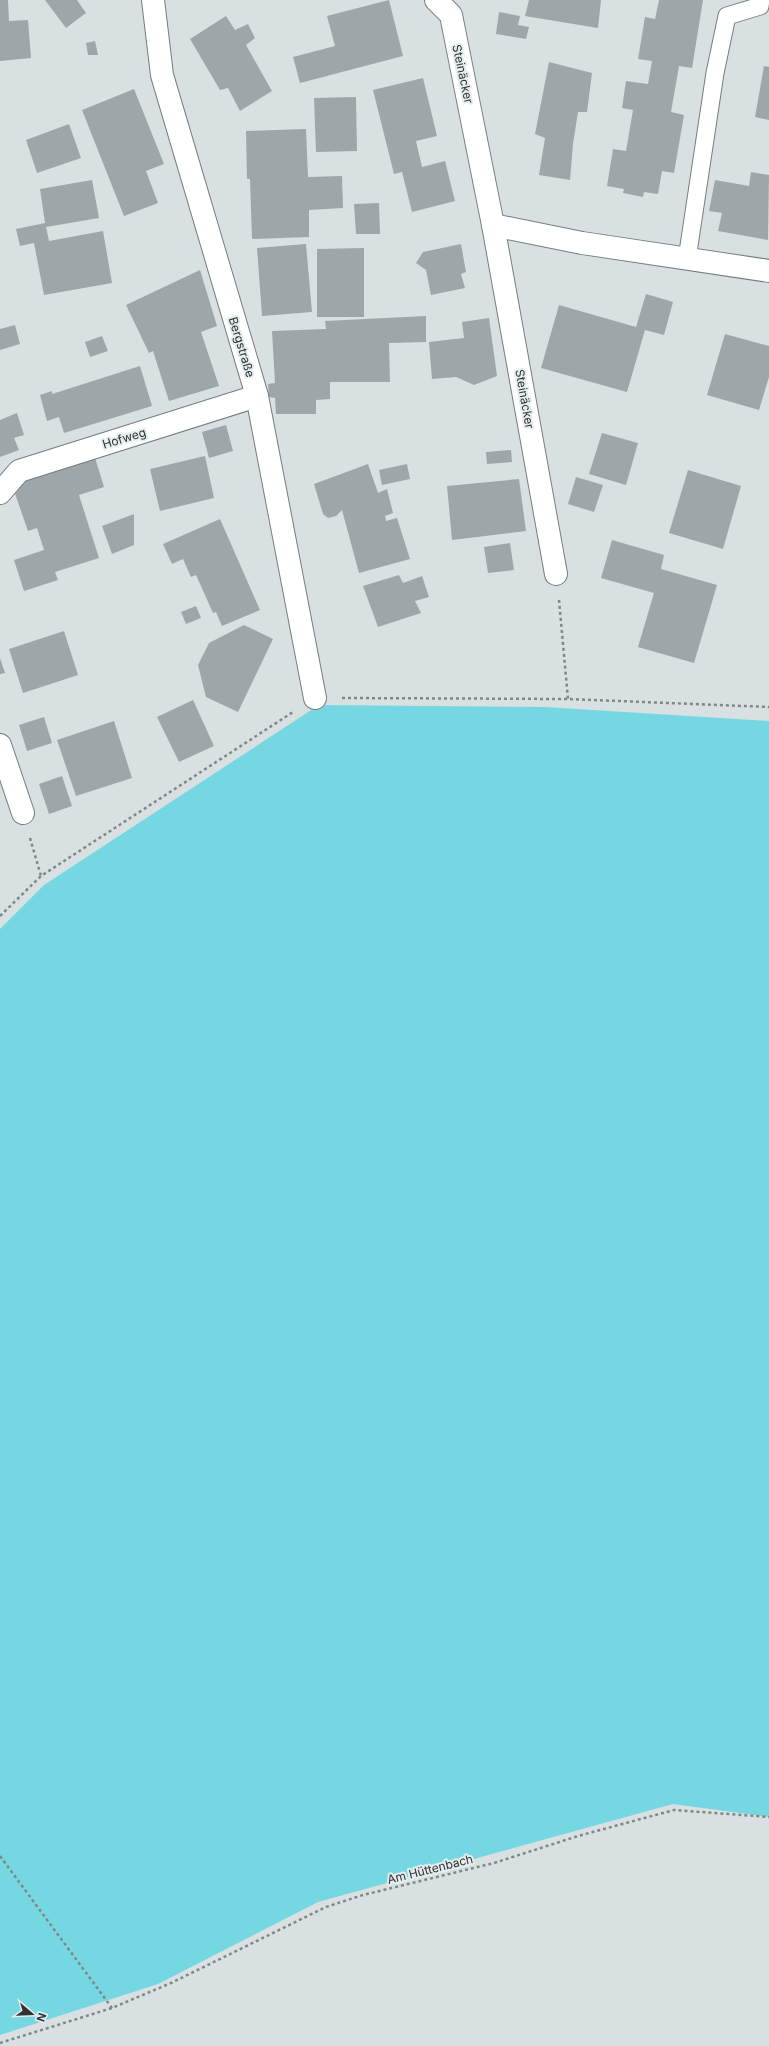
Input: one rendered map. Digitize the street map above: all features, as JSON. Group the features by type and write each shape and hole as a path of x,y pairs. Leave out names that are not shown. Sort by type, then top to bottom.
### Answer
{"street":[{"name":"Bergstraße","path":"153,0 162,76 257,396 315,698"},
{"name":"Steinäcker","path":"436,0 450,15 493,225 556,574"},
{"path":"493,225 582,243 769,270"},
{"name":"Hofweg","path":"0,493 19,471 257,396"},
{"path":"0,745 23,813"}],"lane":[{"path":"687,259 715,73 727,16 760,6 760,0"}],"path":[{"path":"556,574 568,699"},
{"path":"0,916 41,876 315,698 568,699 769,707"},
{"path":"23,813 41,876"},
{"name":"Am Hüttenbach","path":"0,2043 112,2008 171,1983 326,1907 362,1895 494,1863 578,1836 674,1810 769,1817"},
{"path":"0,1856 112,2008"}],"shaded area":[{"path":"319,705 545,707 769,721 769,1817 673,1804 318,1902 158,1984 0,2035 0,929 44,885"}],"building":[{"path":"0,0 8,0 9,21 28,20 31,58 0,61"},
{"path":"45,0 77,0 86,13 66,28"},
{"path":"389,0 403,56 300,83 293,57 335,46 327,16"},
{"path":"529,0 601,0 598,28 525,16"},
{"path":"659,0 703,0 692,68 679,66 671,112 684,115 674,173 662,171 658,194 644,192 643,197 623,193 624,189 607,186 613,149 626,151 633,110 622,108 626,81 648,84 652,61 638,59 645,17 655,19"},
{"path":"499,12 520,16 518,25 529,27 526,39 496,34"},
{"path":"226,16 235,30 248,24 255,38 246,45 272,91 240,111 228,88 220,90 190,39"},
{"path":"95,41 98,55 88,55 86,43"},
{"path":"549,62 592,73 587,112 578,112 573,144 570,180 539,175 545,138 535,134"},
{"path":"764,66 769,67 769,120 755,117"},
{"path":"423,78 437,136 416,141 422,167 445,161 455,201 412,212 402,172 394,174 373,90"},
{"path":"134,89 164,164 146,171 158,203 124,216 82,110"},
{"path":"356,97 357,151 316,152 314,98"},
{"path":"69,124 81,158 37,173 26,140"},
{"path":"306,129 308,177 342,176 343,208 309,210 309,237 252,239 250,179 247,179 246,131"},
{"path":"751,172 769,175 768,240 718,231 722,213 709,211 715,180 749,186"},
{"path":"92,180 99,218 46,227 49,241 103,231 112,283 44,295 34,243 20,246 16,229 45,223 40,189"},
{"path":"379,203 380,234 356,234 354,204"},
{"path":"306,244 312,312 262,316 257,248"},
{"path":"461,244 466,272 461,274 465,288 431,295 426,270 416,263 423,252"},
{"path":"364,248 364,317 317,317 317,249"},
{"path":"200,270 217,326 201,332 219,386 169,401 153,351 149,353 126,305"},
{"path":"646,294 673,302 664,335 645,330 627,392 541,368 559,305 636,327"},
{"path":"426,316 426,342 389,343 390,382 330,382 330,399 316,400 316,414 276,414 275,398 269,397 268,384 275,383 272,331 326,329 325,321"},
{"path":"489,318 497,376 474,385 456,377 432,379 429,342 464,338 462,322"},
{"path":"15,325 20,344 0,350 0,329"},
{"path":"725,334 769,346 769,377 759,410 707,395"},
{"path":"102,336 108,351 90,357 85,342"},
{"path":"140,366 152,406 64,433 59,417 47,421 40,395 52,391 52,394"},
{"path":"17,413 24,435 14,438 19,450 0,457 0,420"},
{"path":"226,425 233,451 209,458 202,432"},
{"path":"602,433 638,443 626,485 589,474"},
{"path":"511,450 512,462 487,464 486,452"},
{"path":"93,451 104,487 79,495 99,558 55,572 58,580 24,591 14,560 44,550 37,528 28,531 12,485"},
{"path":"205,456 214,498 160,511 150,469"},
{"path":"368,464 378,493 387,489 393,513 385,516 386,521 397,518 410,559 359,573 342,510 336,516 328,518 323,514 314,484"},
{"path":"407,464 410,479 382,485 379,470"},
{"path":"688,470 741,486 723,549 669,533"},
{"path":"576,477 603,485 594,512 568,504"},
{"path":"519,479 526,531 452,540 447,486"},
{"path":"134,514 134,545 112,554 102,526"},
{"path":"220,519 260,610 222,626 216,612 213,613 196,575 191,577 183,559 172,564 163,544"},
{"path":"612,540 664,555 661,569 717,585 694,663 638,647 654,593 601,578"},
{"path":"510,543 514,570 488,573 484,547"},
{"path":"399,575 403,583 422,576 429,597 415,601 421,613 378,627 363,586"},
{"path":"196,606 201,618 186,624 181,612"},
{"path":"244,625 273,639 238,712 206,697 198,665 209,643"},
{"path":"64,631 78,675 23,693 9,649"},
{"path":"0,658 5,673 0,674"},
{"path":"193,700 214,746 179,762 157,717"},
{"path":"44,717 52,743 27,751 19,725"},
{"path":"114,721 132,778 76,796 57,740"},
{"path":"62,776 72,806 49,814 39,784"}]}
